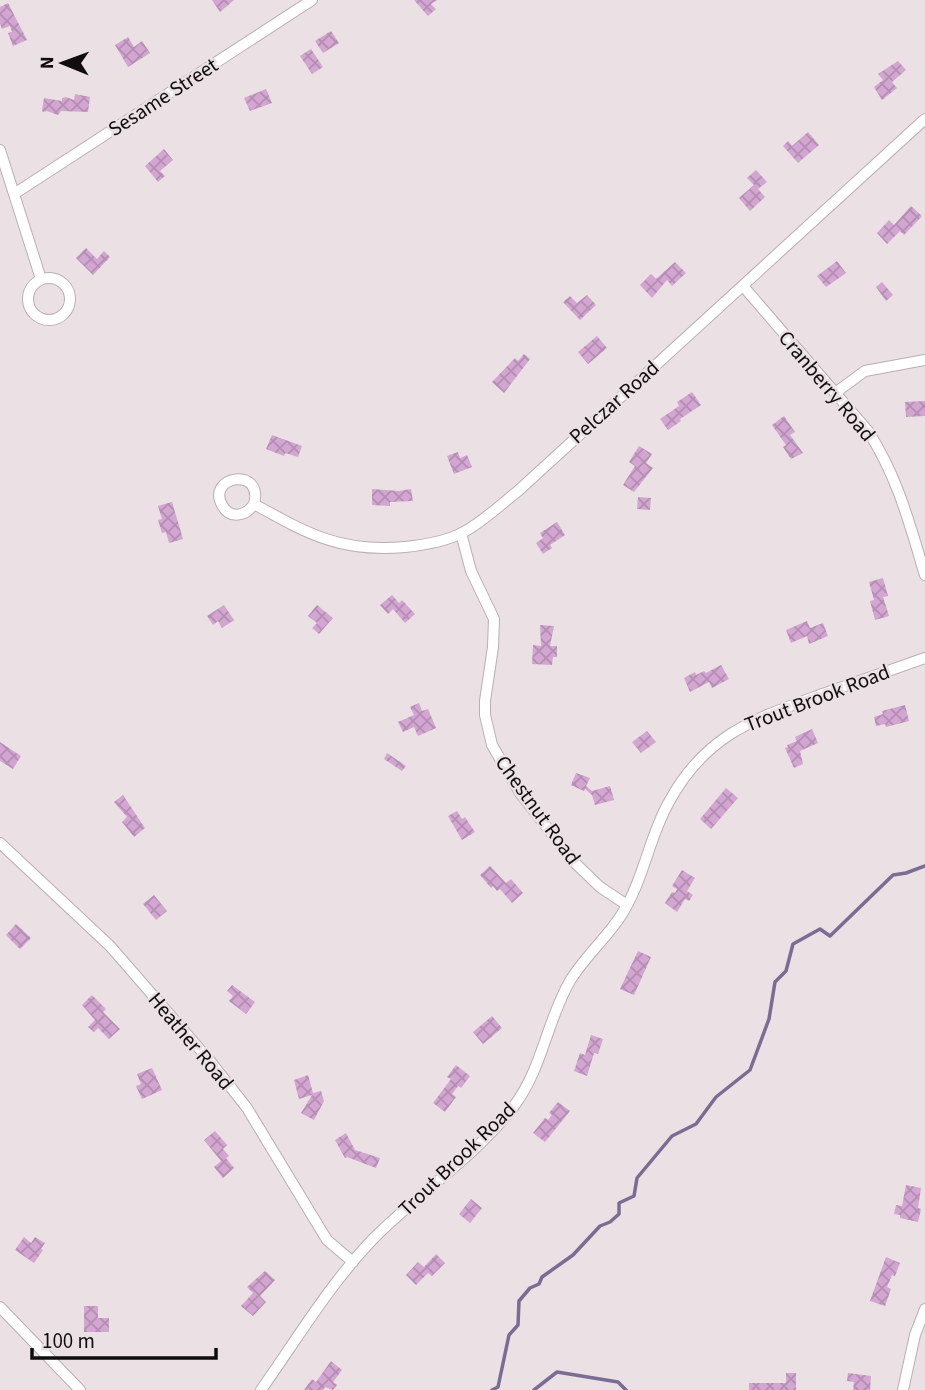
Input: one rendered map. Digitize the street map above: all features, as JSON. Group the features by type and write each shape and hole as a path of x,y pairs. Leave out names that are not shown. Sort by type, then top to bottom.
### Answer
{"street":[{"name":"Sesame Street","path":"14,194 312,0"},
{"name":"Pelczar Road","path":"254,504 321,538 363,548 415,546 461,533 518,491 925,120"},
{"path":"0,150 41,279"},
{"path":"41,279 54,279 68,292 68,305 55,319 41,318 30,309 30,288 41,279"},
{"name":"Cranberry Road","path":"743,286 868,432 891,470 925,575"},
{"path":"835,393 865,371 925,360"},
{"name":"Chestnut Road","path":"461,533 471,571 494,619 485,701 485,715 492,745 520,793 574,863 600,887 627,905"},
{"name":"Trout Brook Road","path":"261,1390 353,1262 377,1236 497,1126 516,1102 543,1050 570,981 623,914 644,868 667,804 698,762 729,734 765,716 925,658"},
{"name":"Heather Road","path":"0,843 110,946 202,1051 247,1108 327,1240 353,1262"},
{"path":"0,1307 80,1390"},
{"path":"904,1390 915,1335 925,1309"}],"building":[{"path":"212,0 234,0 220,12"},
{"path":"414,0 437,0 431,4 436,9 428,16"},
{"path":"8,3 27,40 13,46 8,33 12,32 10,26 2,29 0,24 0,7"},
{"path":"331,31 339,43 323,53 315,41"},
{"path":"128,37 134,47 142,41 150,53 128,67 115,45"},
{"path":"311,49 323,67 312,74 300,56"},
{"path":"898,61 906,70 892,82 897,88 882,100 874,87 883,80 878,74"},
{"path":"266,89 272,103 250,111 244,98"},
{"path":"75,94 90,97 88,112 61,111 58,115 43,112 44,98 62,101 62,98 66,97 74,100"},
{"path":"808,132 819,145 798,163 783,146 788,141 792,146"},
{"path":"164,149 173,160 160,171 165,176 158,182 145,166"},
{"path":"756,170 767,182 758,189 765,197 750,211 739,198 754,185 747,178"},
{"path":"911,206 922,216 904,235 900,231 887,244 877,233 889,220 894,225"},
{"path":"86,248 97,259 104,251 110,257 93,275 76,258"},
{"path":"837,261 846,273 826,287 817,276"},
{"path":"675,262 686,273 672,286 667,280 652,298 640,285 651,274 656,279"},
{"path":"882,282 893,295 886,301 876,287"},
{"path":"587,295 596,305 580,320 563,302 570,296 577,303"},
{"path":"597,336 607,348 588,364 578,352"},
{"path":"524,354 530,359 504,393 492,382 515,358 518,361"},
{"path":"692,392 701,405 668,430 660,419 679,406 677,402"},
{"path":"925,401 925,416 906,417 905,402"},
{"path":"784,416 795,432 790,435 803,453 791,459 783,447 786,445 772,425"},
{"path":"272,435 302,446 298,457 285,453 284,456 266,449"},
{"path":"639,446 652,454 646,463 653,468 634,492 623,485 635,466 629,462"},
{"path":"458,452 460,458 467,455 472,467 454,474 447,456"},
{"path":"372,489 411,489 413,501 390,502 390,506 372,505"},
{"path":"638,497 651,498 650,510 637,509"},
{"path":"172,502 183,539 169,543 158,520 162,519 158,506"},
{"path":"557,522 565,535 550,545 552,548 543,554 536,543 543,538 540,533"},
{"path":"883,578 888,596 883,597 889,616 875,620 870,601 874,600 869,582"},
{"path":"392,595 399,603 402,600 415,614 405,623 393,609 388,614 380,605"},
{"path":"224,605 234,620 222,628 218,621 213,625 207,616"},
{"path":"317,605 333,618 319,634 312,628 317,623 308,616"},
{"path":"807,621 810,628 823,623 828,636 809,644 807,636 791,643 786,630"},
{"path":"540,625 554,626 550,646 557,646 557,657 553,657 552,665 532,664 533,645 541,646"},
{"path":"721,665 729,679 712,688 709,682 690,692 684,678 695,672 696,675 704,671 706,673"},
{"path":"419,703 422,711 428,709 436,728 418,736 414,727 403,732 398,722 414,715 410,707"},
{"path":"905,705 909,721 886,727 885,724 876,726 874,717 883,714 882,711"},
{"path":"812,729 818,743 800,751 803,764 794,768 785,748 797,741 795,737"},
{"path":"647,731 656,742 641,753 632,742"},
{"path":"0,742 21,756 13,769 0,761"},
{"path":"387,753 406,766 402,771 384,759"},
{"path":"576,773 590,778 586,786 592,791 610,786 614,800 595,805 592,795 585,789 584,791 571,785"},
{"path":"726,788 738,798 711,829 700,819"},
{"path":"123,795 145,828 134,837 122,822 127,817 114,802"},
{"path":"457,811 462,819 465,817 475,832 462,840 448,816"},
{"path":"490,866 506,883 511,879 523,893 512,903 500,889 497,891 493,886 491,888 480,875"},
{"path":"682,870 695,878 687,891 693,895 689,901 685,899 677,912 665,903 672,892 675,893 677,889 672,886"},
{"path":"154,895 167,911 156,920 143,904"},
{"path":"16,924 31,938 20,949 6,935"},
{"path":"638,951 651,957 634,995 620,989"},
{"path":"232,985 255,1002 246,1014 229,1001 233,996 227,991"},
{"path":"92,995 106,1009 103,1012 120,1029 109,1039 98,1028 94,1032 88,1027 95,1020 82,1005"},
{"path":"492,1016 502,1028 483,1044 473,1032"},
{"path":"591,1035 603,1039 598,1054 594,1053 587,1076 574,1071 580,1053 585,1055"},
{"path":"456,1065 470,1076 461,1088 458,1086 452,1094 456,1097 445,1112 433,1103 451,1079 447,1077"},
{"path":"152,1068 162,1090 142,1099 136,1086 141,1084 137,1074"},
{"path":"308,1075 313,1093 321,1091 324,1101 314,1120 301,1113 312,1095 299,1099 294,1080"},
{"path":"558,1102 570,1111 545,1142 533,1133 545,1118 548,1120 552,1115 549,1113"},
{"path":"215,1131 227,1145 223,1149 234,1168 223,1178 214,1167 221,1161 204,1140"},
{"path":"346,1133 355,1150 380,1158 376,1168 345,1158 335,1140"},
{"path":"906,1185 921,1188 918,1222 894,1214 896,1205 902,1206"},
{"path":"471,1199 482,1208 470,1223 459,1214"},
{"path":"24,1237 31,1243 35,1237 45,1243 34,1263 15,1250"},
{"path":"436,1254 445,1263 432,1276 428,1273 416,1285 406,1275 418,1262 424,1267"},
{"path":"886,1257 900,1263 887,1287 891,1289 885,1306 870,1301"},
{"path":"265,1271 275,1280 260,1296 266,1302 253,1316 241,1306 253,1293 247,1287"},
{"path":"84,1306 98,1306 98,1318 109,1318 109,1332 84,1332"},
{"path":"331,1361 342,1370 333,1382 337,1385 333,1390 325,1387 323,1390 304,1390 312,1379 316,1382"},
{"path":"786,1373 796,1373 796,1390 749,1390 749,1383 786,1383"},
{"path":"848,1373 871,1376 870,1390 853,1390 854,1382 847,1381"}],"waterway":[{"path":"492,1390 498,1387 509,1335 518,1325 519,1301 530,1288 539,1284 542,1277 573,1255 600,1226 619,1214 619,1203 634,1196 637,1178 672,1136 696,1124 716,1097 750,1070 769,1019 775,982 786,971 793,944 820,929 830,936 893,875 925,866"},
{"path":"534,1390 557,1372 618,1382 626,1390"}]}
